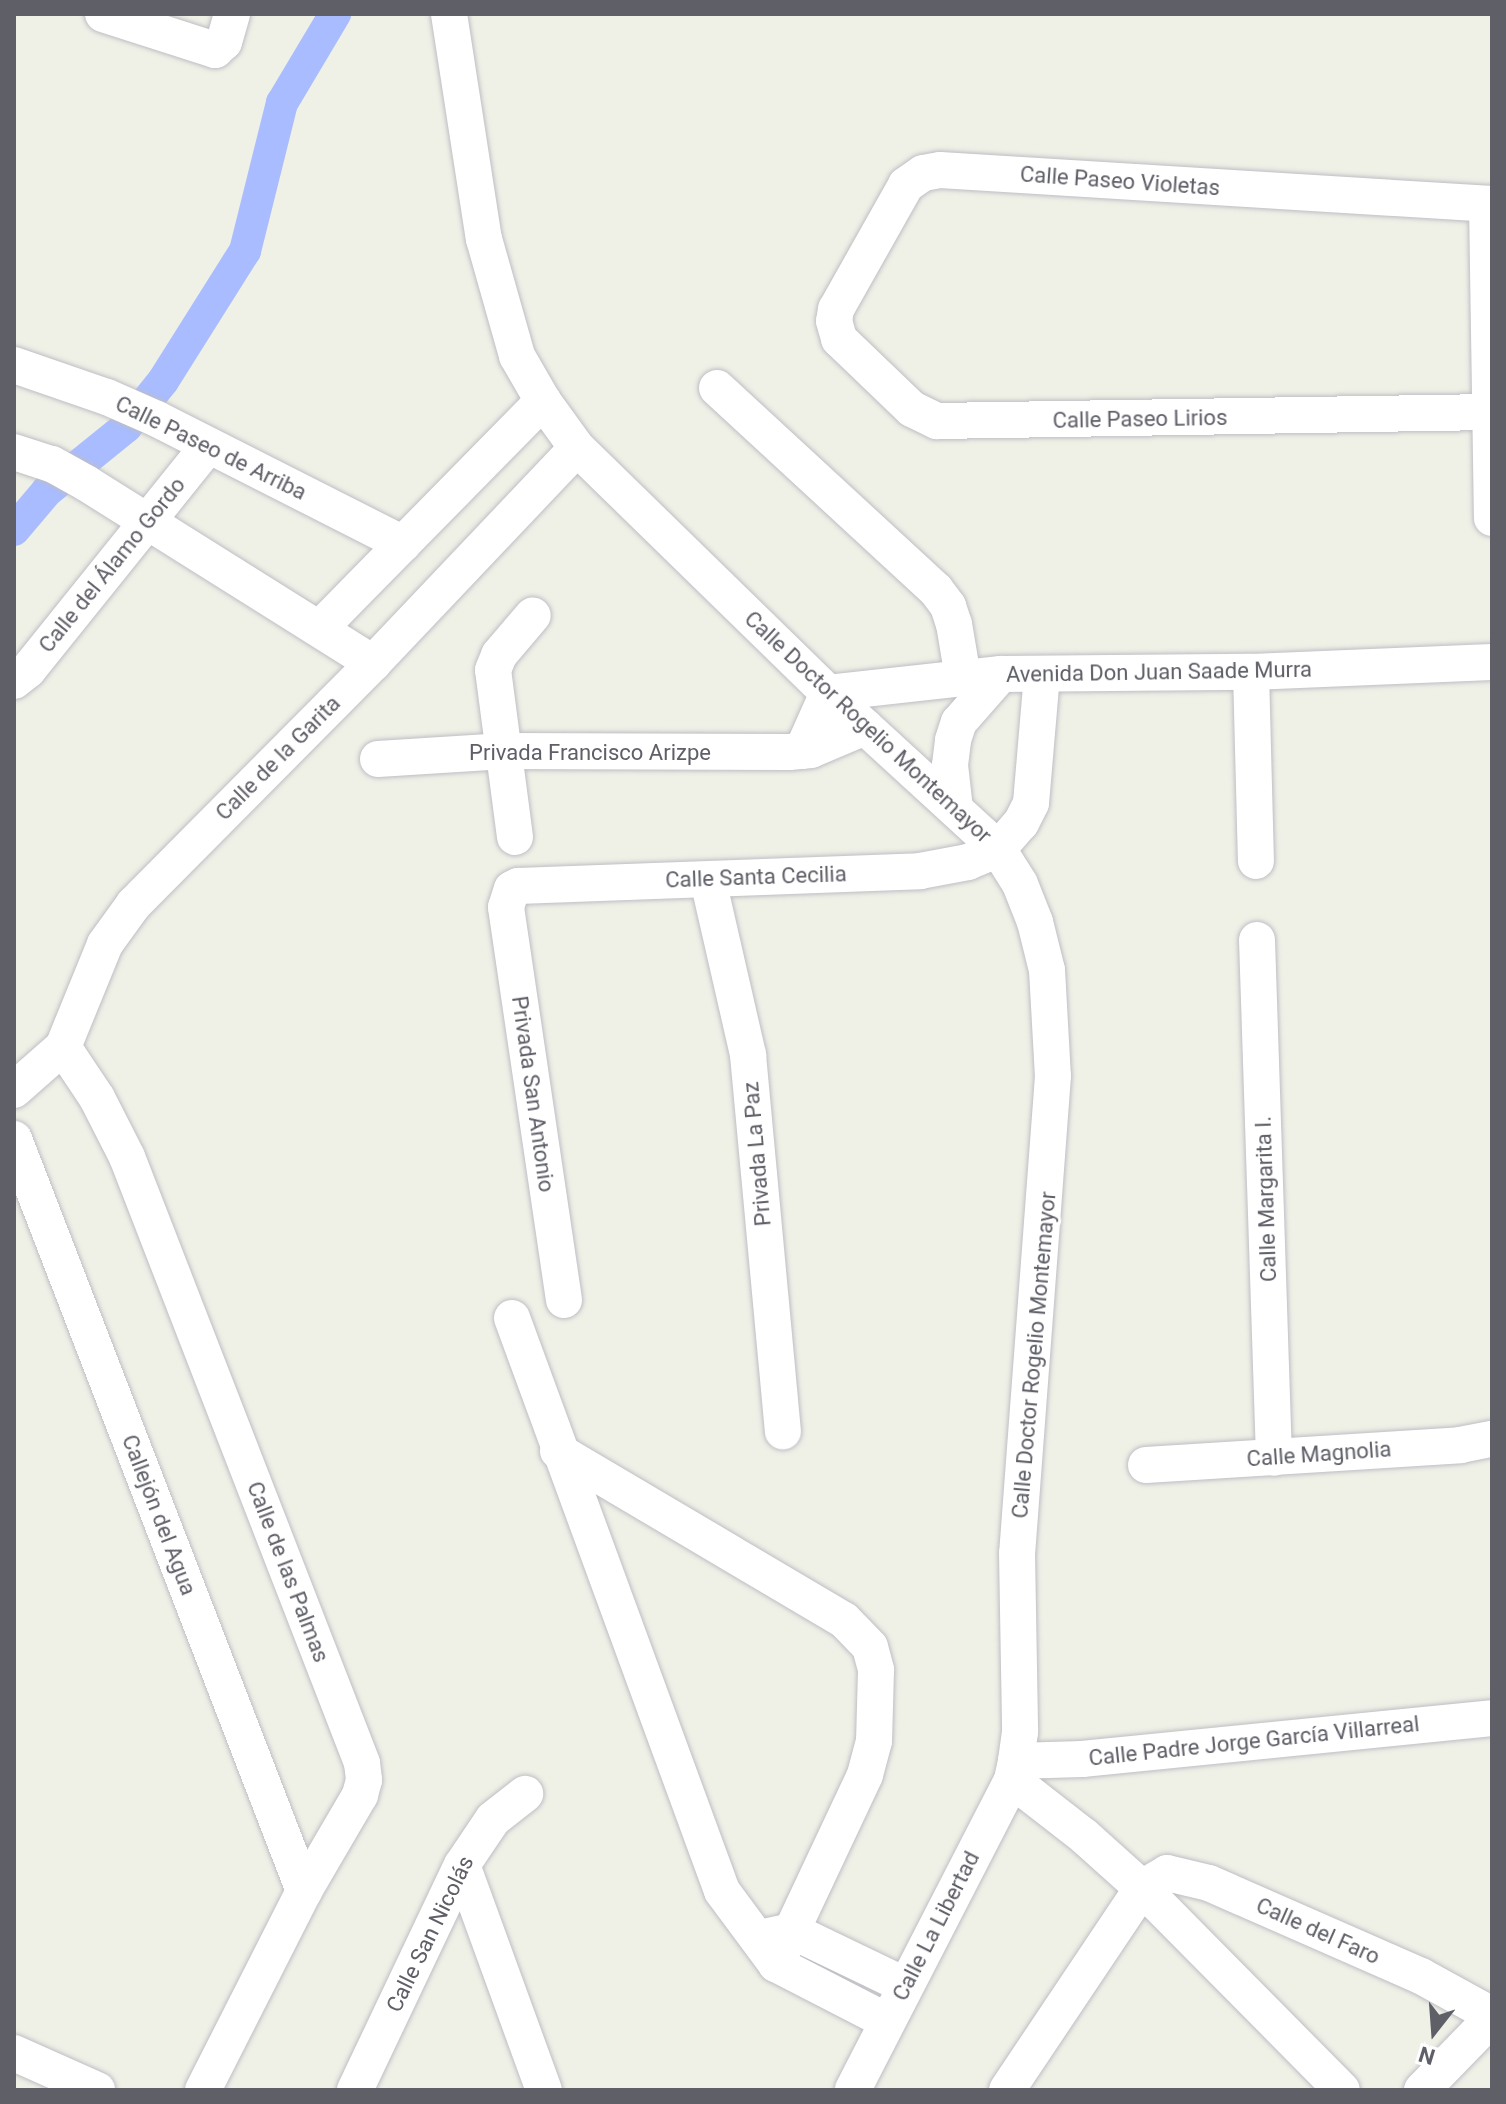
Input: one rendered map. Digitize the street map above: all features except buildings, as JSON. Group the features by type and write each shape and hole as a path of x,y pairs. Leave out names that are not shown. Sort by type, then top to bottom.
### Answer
{"street":[{"path":"103,14 145,21 209,50 219,48 232,14"},
{"name":"Calle Doctor Rogelio Montemayor","path":"449,14 484,239 517,356 543,401 577,448 828,693 998,849 1020,884 1035,922 1044,958 1052,1018 1053,1076 1017,1553 1020,1732 1014,1771"},
{"name":"Calle Paseo Violetas","path":"834,321 836,309 898,195 923,173 940,170 1490,204"},
{"path":"1490,204 1492,518"},
{"name":"Calle Paseo Lirios","path":"834,321 839,339 912,409 937,421 1490,412"},
{"name":"Calle Paseo de Arriba","path":"14,365 107,397 157,419 403,544"},
{"path":"717,388 936,590 951,615 963,677"},
{"path":"321,627 543,401"},
{"name":"Calle del Álamo Gordo","path":"14,681 28,670 208,446"},
{"name":"Calle de la Garita","path":"14,1090 63,1047 105,944 134,904 373,663 577,448"},
{"path":"14,452 52,464 86,483 321,627 373,663"},
{"path":"515,837 493,670 499,655 533,615"},
{"name":"Avenida Don Juan Saade Murra","path":"828,693 1001,674 1251,672 1492,662"},
{"path":"1251,672 1256,861"},
{"path":"955,809 950,765 959,722 1001,674"},
{"path":"998,849 1021,823 1031,803 1042,674"},
{"path":"802,751 828,693"},
{"name":"Privada Francisco Arizpe","path":"378,759 505,751 802,751 865,727"},
{"name":"Calle Santa Cecilia","path":"512,889 518,886 920,871 968,862 998,849"},
{"name":"Privada La Paz","path":"708,880 748,1055 783,1431"},
{"name":"Privada San Antonio","path":"512,889 506,907 564,1300"},
{"name":"Calle Margarita I.","path":"1257,940 1274,1458"},
{"name":"Calle de las Palmas","path":"63,1047 97,1098 127,1157 362,1763 364,1780 360,1795 304,1891 203,2090"},
{"name":"Callejón del Agua","path":"14,1139 304,1891"},
{"path":"512,1318 558,1451 722,1891 736,1915 887,2021"},
{"name":"Calle Magnolia","path":"1146,1465 1460,1445 1492,1439"},
{"path":"558,1451 844,1620 870,1647 876,1670 874,1741 865,1775 775,1944"},
{"name":"Calle Padre Jorge García Villarreal","path":"1014,1771 1082,1759 1492,1718"},
{"path":"1014,1771 1142,1888 1342,2090"},
{"name":"Calle La Libertad","path":"853,2090 1014,1771"},
{"name":"Calle San Nicolás","path":"355,2090 462,1865 493,1819 525,1794"},
{"path":"462,1865 544,2090"},
{"name":"Calle del Faro","path":"1142,1888 1167,1873 1209,1883 1421,1976 1492,2016"},
{"path":"1007,2090 1142,1888"},
{"path":"775,1944 904,1985"},
{"path":"1422,2090 1492,2016"},
{"path":"14,2053 97,2090"}],"waterway":[{"path":"14,530 47,491 126,427 163,381 245,251 282,103 335,14"}]}
